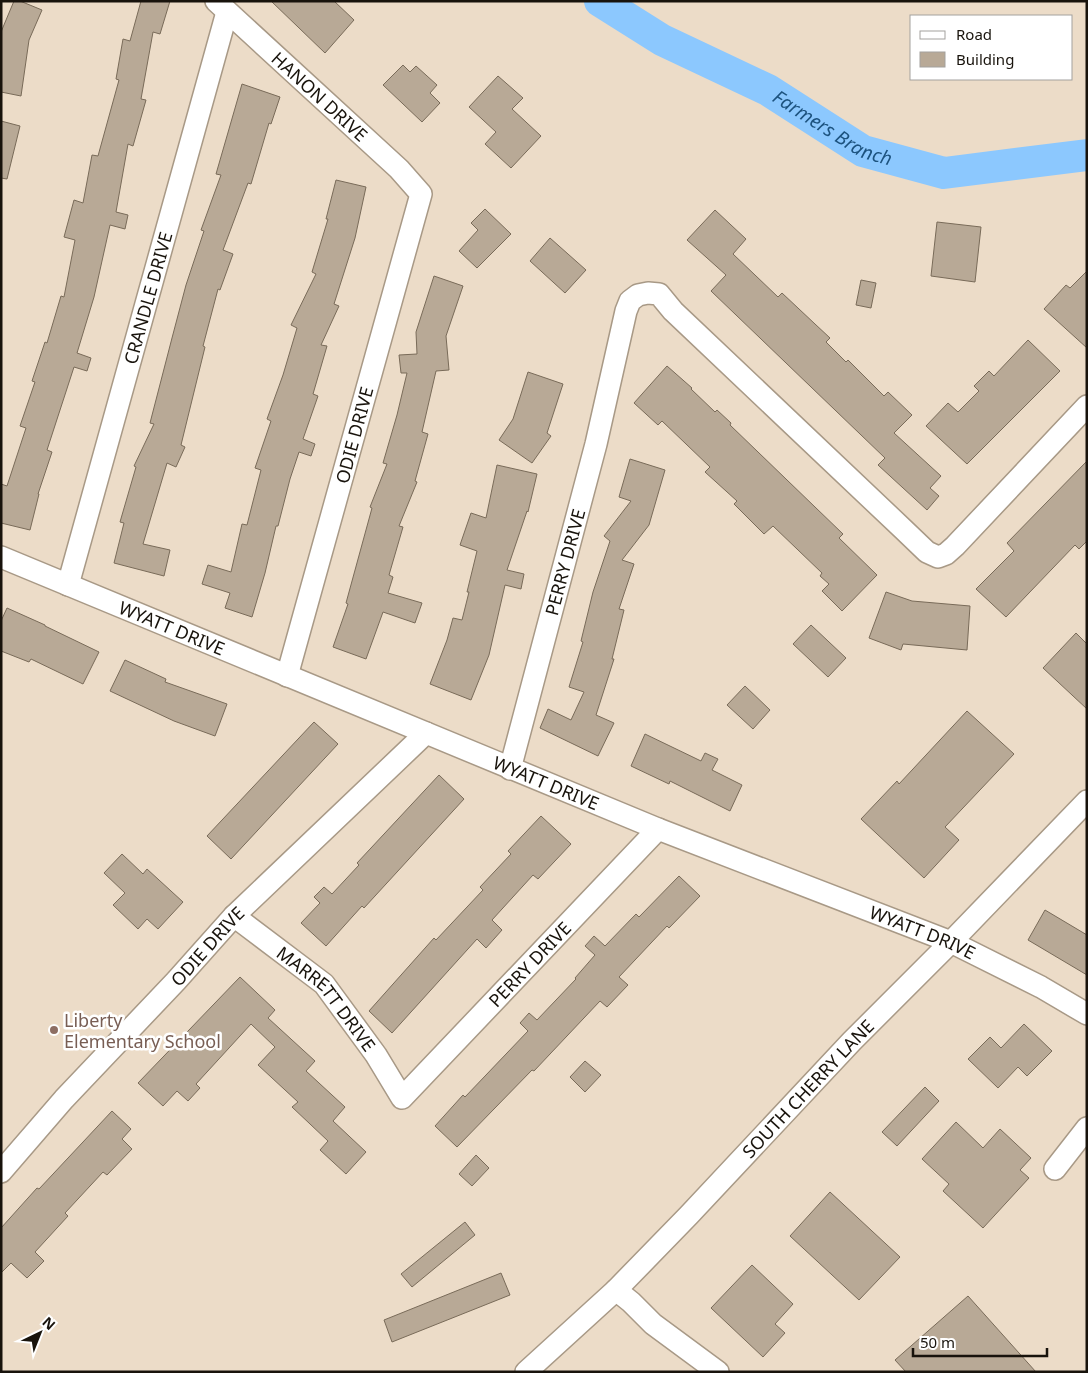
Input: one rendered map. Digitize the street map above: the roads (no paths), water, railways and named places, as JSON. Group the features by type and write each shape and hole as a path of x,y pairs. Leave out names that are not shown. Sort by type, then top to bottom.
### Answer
{"street":[{"name":"HANON DRIVE","path":"222,7 399,168 421,194"},
{"name":"CRANDLE DRIVE","path":"68,585 222,7"},
{"name":"ODIE DRIVE","path":"287,676 421,194"},
{"name":"PERRY DRIVE","path":"510,768 596,444 626,311 630,301 648,293 659,294 680,318 927,552 938,557 946,554 955,546 1087,406"},
{"name":"WYATT DRIVE","path":"1,558 658,828 951,942 1041,986 1087,1014"},
{"name":"ODIE DRIVE","path":"1,1172 64,1099 176,981 234,916 426,734"},
{"name":"SOUTH CHERRY LANE","path":"526,1372 616,1290 852,1041 1087,801"},
{"name":"PERRY DRIVE","path":"402,1098 658,828"},
{"name":"MARRETT DRIVE","path":"234,916 324,984 376,1055 402,1098"},
{"path":"1055,1169 1087,1128"},
{"path":"616,1290 653,1324 718,1372"}],"waterway":[{"name":"Farmers Branch","path":"600,1 662,40 768,90 863,151 944,173 1087,155"}],"place":[{"name":"Liberty Elementary School","path":"54,1030"}]}
